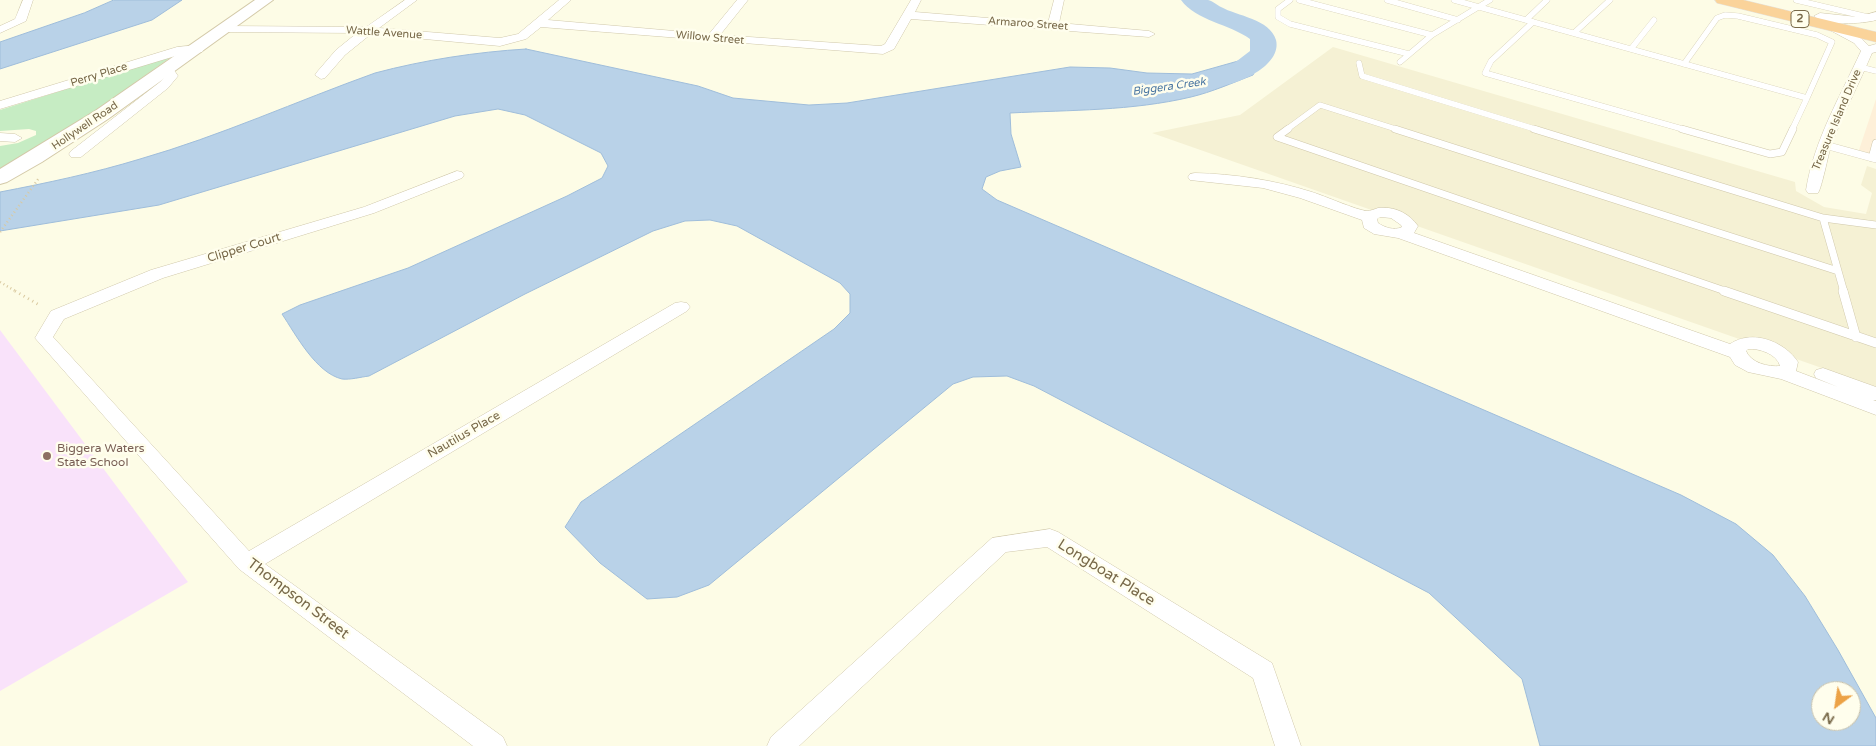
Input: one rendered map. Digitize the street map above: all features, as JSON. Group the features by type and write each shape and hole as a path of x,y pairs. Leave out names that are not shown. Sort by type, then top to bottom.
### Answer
{"highway":[{"name":"2","path":"1723,0 1825,21 1875,21"},
{"name":"2","path":"1752,0 1825,21 1873,45"}],"main road":[{"name":"Hollywell Road","path":"0,178 62,143 265,0"}],"street":[{"path":"0,30 20,21 28,0"},
{"path":"321,75 328,65 368,30 412,0"},
{"name":"Wattle Avenue","path":"225,29 368,30 500,42 522,37 566,0"},
{"path":"712,38 744,0"},
{"path":"883,50 890,46 916,0"},
{"path":"1053,26 1059,0"},
{"name":"Armaroo Street","path":"908,15 1149,34"},
{"name":"Willow Street","path":"538,23 883,50"},
{"name":"Treasure Island Drive","path":"1813,190 1814,173 1825,145 1860,67 1873,45"},
{"name":"Perry Place","path":"0,105 181,50 198,49"},
{"name":"Hollywell Road","path":"76,154 164,85 172,76 168,70"},
{"path":"0,137 16,138"},
{"name":"Clipper Court","path":"57,315 157,274 369,210 457,175"},
{"path":"1195,177 1223,176 1253,180 1309,196 1369,217 1370,225 1380,232 1406,230 1740,348 1770,347 1778,351 1786,367 1876,408"},
{"name":"Nautilus Place","path":"248,563 681,307"},
{"name":"Thompson Street","path":"57,315 44,338 248,563 494,746"},
{"path":"1786,367 1876,394"},
{"name":"Longboat Place","path":"780,746 1000,544 1050,538 1263,671 1288,746"}],"lane":[{"path":"1290,0 1278,9 1278,17 1290,24 1410,54"},
{"path":"1299,0 1432,35"},
{"path":"1387,0 1458,20"},
{"path":"1454,0 1806,98"},
{"path":"1400,62 1432,35 1490,0"},
{"path":"1526,20 1547,0"},
{"path":"1574,33 1610,0"},
{"path":"1796,0 1875,21"},
{"path":"1533,22 1491,61 1485,73 1770,154 1782,152 1832,42 1817,35 1738,16 1725,15 1717,18 1684,64"},
{"path":"1631,49 1654,20"},
{"path":"1359,63 1362,76 1823,218 1876,225"},
{"path":"1860,67 1876,71"},
{"path":"1838,271 1320,105 1277,136 1876,343"},
{"path":"1825,145 1874,158 1876,143"},
{"path":"1823,218 1856,337"}],"path":[{"path":"0,232 37,180"},
{"path":"0,282 57,315"}],"shaded area":[{"path":"1333,47 1795,182 1796,191 1824,207 1866,214 1872,193 1861,185 1867,166 1876,169 1876,387 1152,133 1240,115"},
{"path":"1876,99 1876,155 1859,150"},
{"name":"Biggera Waters State School","path":"0,330 188,582 0,691"}],"green space":[{"path":"174,55 80,122 0,169 0,146 18,143 36,135 36,131 29,129 0,131 0,110"}],"water":[{"path":"114,0 182,0 152,20 0,69 0,42 84,13"},
{"path":"526,49 698,86 733,98 809,105 847,103 1070,67 1110,68 1147,73 1192,74 1263,54 1253,75 1191,97 1169,102 1124,107 1010,113 1011,134 1021,167 1000,171 986,177 982,189 997,200 1681,495 1736,524 1773,555 1805,596 1855,681 1811,681 1811,731 1861,731 1861,691 1876,718 1876,746 1540,746 1522,679 1429,593 1034,386 1007,376 973,377 953,384 709,585 677,597 647,599 600,563 565,527 581,502 834,329 850,313 850,294 840,283 737,226 710,220 685,221 653,231 525,294 369,376 342,379 324,369 300,342 282,314 300,305 408,268 567,196 602,178 608,166 601,153 525,115 498,109 455,116 159,205 0,231 0,192 88,173 170,150 375,73 431,60 469,54"}],"waterway":[{"name":"Biggera Creek","path":"1193,0 1214,13 1236,21 1259,33 1263,39 1263,54 1242,70 1215,80"}],"place":[{"name":"Biggera Waters State School","path":"47,456"}]}
